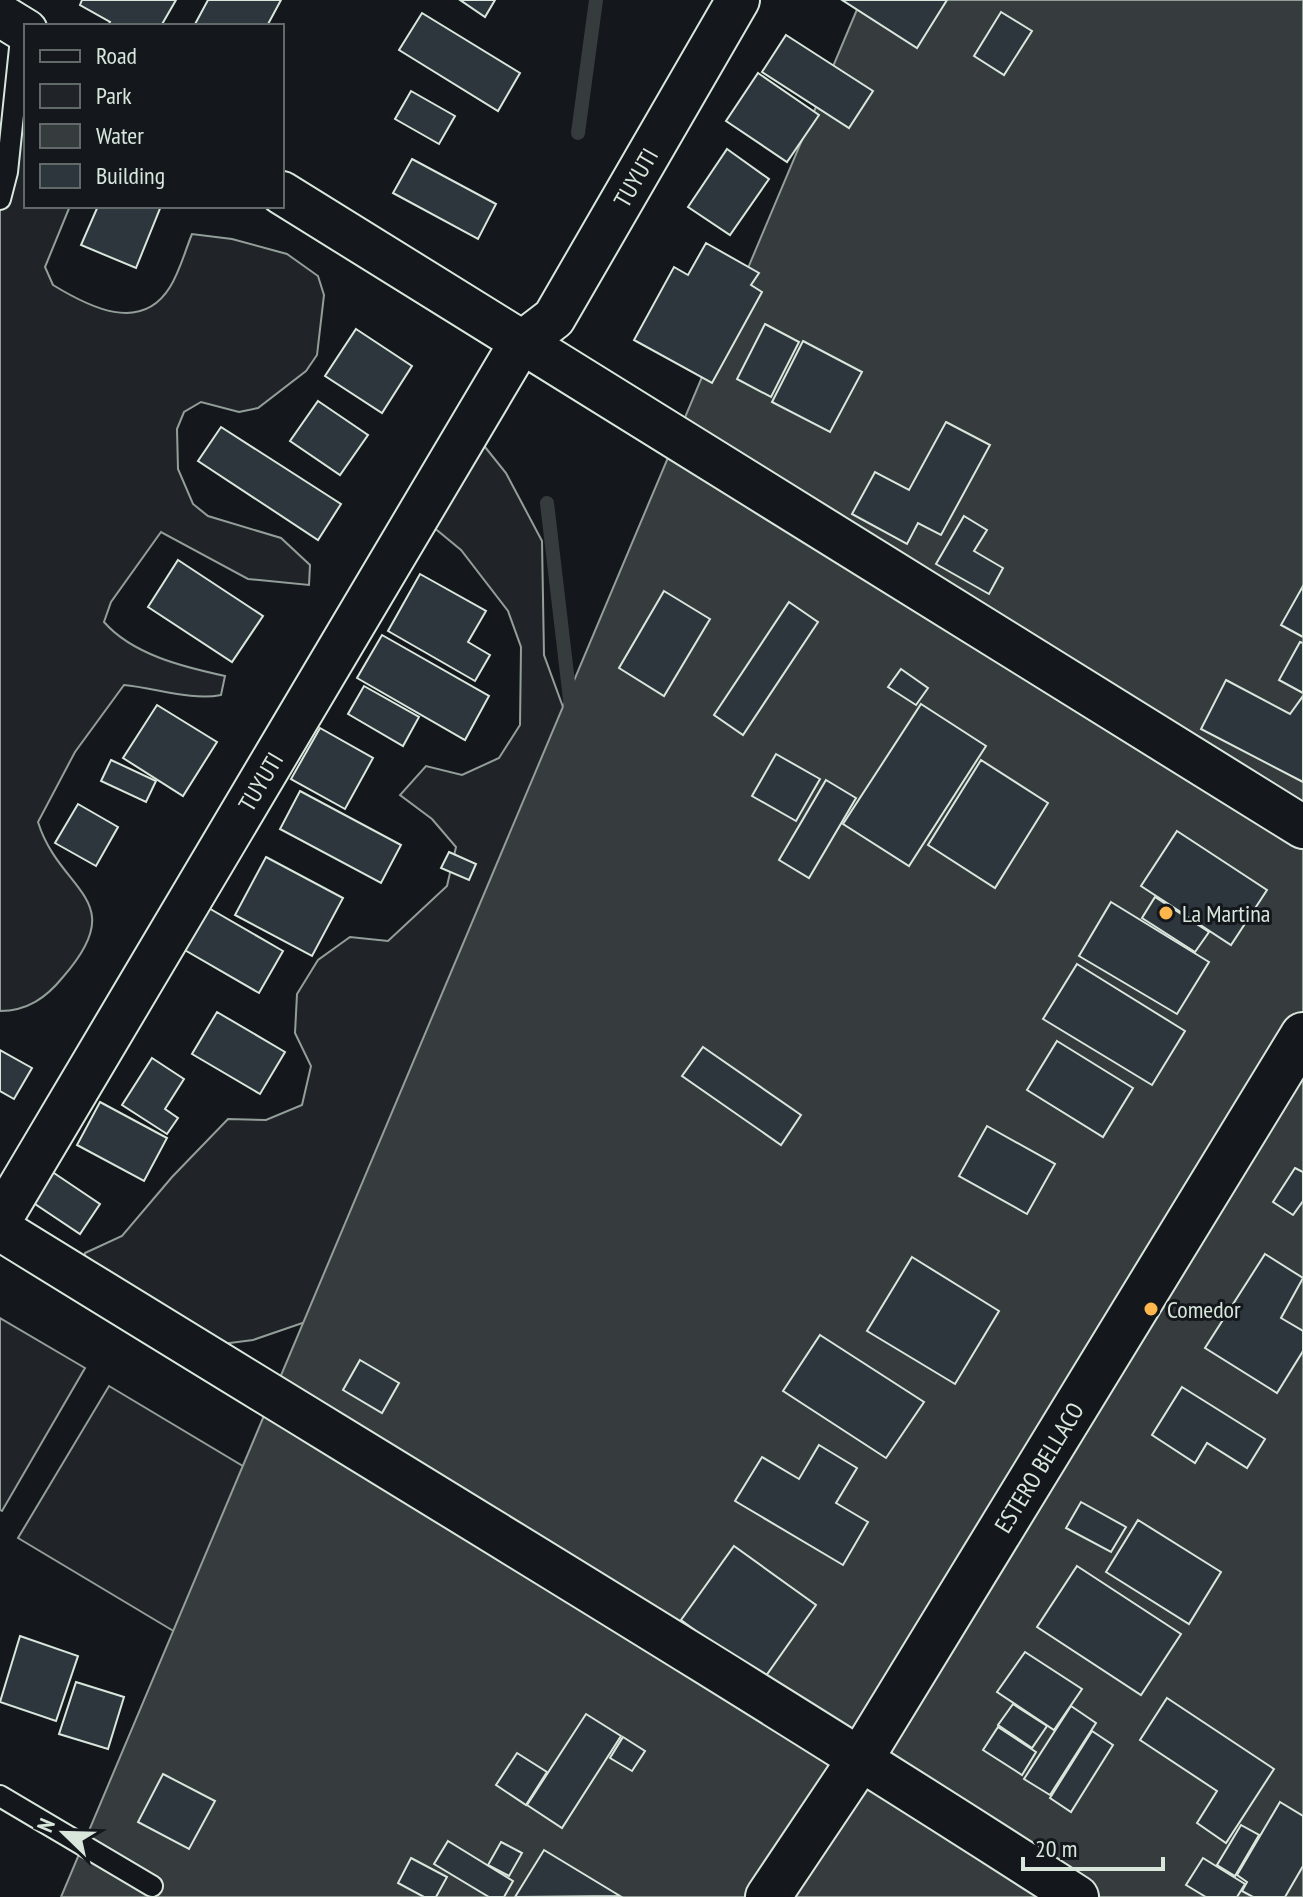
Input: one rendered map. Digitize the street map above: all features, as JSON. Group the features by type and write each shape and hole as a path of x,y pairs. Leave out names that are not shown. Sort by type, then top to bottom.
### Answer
{"street":[{"name":"TUYUTI","path":"0,1220 520,344 554,318 738,0"},
{"path":"284,194 520,344 1303,827"},
{"name":"ESTERO BELLACO","path":"768,1897 861,1758 1303,1035"},
{"path":"0,1229 714,1671 861,1758 1077,1897"}],"lane":[{"path":"0,199 7,172 16,25"},
{"path":"0,1796 152,1886"}],"green space":[{"path":"20,104 24,105 24,208 69,208 45,267 53,285 82,301 114,312 145,310 170,287 192,234 232,239 287,254 318,276 324,295 317,355 306,371 258,408 239,412 201,402 184,412 177,429 178,469 193,504 208,516 281,538 310,565 309,585 248,579 161,532 111,602 104,622 144,651 176,664 225,676 221,695 186,695 124,685 75,752 38,822 48,846 85,896 91,912 91,929 83,951 50,991 27,1006 0,1011 0,127"},
{"path":"481,442 506,473 542,541 544,655 571,729 323,1316 253,1340 176,1350 81,1291 85,1253 122,1236 172,1177 228,1119 266,1120 302,1105 311,1066 295,1033 297,994 318,960 350,937 388,941 447,886 456,847 432,819 400,795 426,766 462,775 499,758 520,725 521,647 508,611 461,550 432,526"},
{"path":"0,1318 85,1368 2,1511 0,1510"},
{"path":"109,1386 318,1511 227,1663 18,1538"}],"water":[{"path":"861,0 1303,0 1303,1897 61,1897"}],"building":[{"path":"82,0 176,0 162,24 109,24 80,5"},
{"path":"208,0 281,0 268,24 195,24"},
{"path":"460,0 495,0 485,17"},
{"path":"842,0 947,0 917,48"},
{"path":"1001,12 1032,31 1004,75 974,56"},
{"path":"422,13 520,73 498,111 399,50"},
{"path":"786,35 873,91 849,128 762,72"},
{"path":"758,73 819,115 787,162 726,121"},
{"path":"411,91 455,116 439,144 395,119"},
{"path":"727,149 769,179 730,235 688,207"},
{"path":"412,159 496,204 478,239 393,193"},
{"path":"97,208 160,208 136,268 81,245"},
{"path":"706,243 759,273 751,285 762,292 712,383 634,340 674,267 688,275"},
{"path":"765,324 799,342 771,397 737,379"},
{"path":"356,329 412,366 382,413 325,376"},
{"path":"803,341 862,372 830,432 772,402"},
{"path":"318,401 368,435 340,475 290,441"},
{"path":"946,422 990,445 941,535 918,523 907,544 852,514 875,472 909,490"},
{"path":"221,427 341,504 318,540 198,461"},
{"path":"964,516 987,530 974,551 1003,568 989,594 936,564"},
{"path":"178,560 263,616 232,662 148,607"},
{"path":"420,574 486,611 468,642 490,655 475,681 388,631"},
{"path":"1303,586 1303,637 1281,625"},
{"path":"664,591 710,619 664,696 619,668"},
{"path":"789,602 818,622 743,735 714,715"},
{"path":"382,635 489,696 465,740 357,678"},
{"path":"1300,642 1303,643 1303,693 1279,680"},
{"path":"901,669 928,688 916,705 888,687"},
{"path":"1226,680 1290,714 1303,696 1303,782 1201,729"},
{"path":"364,686 419,717 403,746 348,714"},
{"path":"921,704 986,746 909,866 843,824"},
{"path":"157,705 217,742 183,796 123,758"},
{"path":"320,728 373,758 345,809 291,779"},
{"path":"776,754 820,779 796,821 752,796"},
{"path":"111,760 156,781 146,802 101,781"},
{"path":"981,760 1048,803 995,888 928,845"},
{"path":"826,780 856,798 809,878 779,860"},
{"path":"300,791 401,845 381,883 280,829"},
{"path":"78,804 118,827 96,866 55,843"},
{"path":"1177,831 1267,890 1231,945 1141,886"},
{"path":"449,852 476,864 469,880 441,868"},
{"path":"266,857 343,898 312,956 235,915"},
{"path":"1155,897 1209,932 1195,952 1142,918"},
{"path":"1111,902 1209,962 1177,1014 1079,956"},
{"path":"200,903 283,951 259,993 176,945"},
{"path":"1077,964 1185,1031 1152,1085 1043,1019"},
{"path":"217,1012 285,1052 260,1094 192,1054"},
{"path":"1057,1041 1133,1088 1103,1137 1027,1090"},
{"path":"703,1047 801,1115 781,1145 682,1076"},
{"path":"0,1050 32,1068 14,1099 0,1091"},
{"path":"152,1058 184,1079 165,1109 178,1118 167,1134 122,1105"},
{"path":"100,1102 167,1138 144,1181 77,1145"},
{"path":"987,1126 1055,1164 1027,1214 959,1176"},
{"path":"1295,1168 1303,1172 1303,1201 1293,1215 1273,1202"},
{"path":"48,1169 100,1204 80,1234 29,1200"},
{"path":"1265,1254 1303,1278 1281,1318 1303,1331 1303,1351 1277,1393 1205,1348"},
{"path":"912,1257 999,1311 955,1384 867,1331"},
{"path":"820,1335 924,1402 886,1458 783,1391"},
{"path":"360,1360 399,1383 382,1413 343,1390"},
{"path":"1182,1387 1265,1439 1247,1468 1207,1443 1195,1463 1152,1435"},
{"path":"819,1445 857,1468 836,1503 868,1522 843,1565 735,1501 762,1457 799,1479"},
{"path":"1081,1502 1126,1527 1111,1552 1066,1528"},
{"path":"1138,1520 1221,1572 1189,1624 1106,1572"},
{"path":"734,1546 816,1605 763,1680 681,1620"},
{"path":"1077,1566 1181,1634 1141,1695 1037,1627"},
{"path":"20,1636 78,1656 56,1721 0,1702"},
{"path":"1025,1652 1082,1689 1054,1730 997,1692"},
{"path":"76,1682 124,1697 108,1749 59,1734"},
{"path":"1167,1698 1274,1769 1226,1843 1197,1823 1217,1791 1140,1740"},
{"path":"1013,1704 1047,1726 1032,1748 998,1725"},
{"path":"1071,1706 1096,1723 1050,1795 1024,1779"},
{"path":"586,1714 621,1736 562,1828 527,1805"},
{"path":"998,1727 1036,1752 1022,1775 983,1750"},
{"path":"1092,1731 1113,1745 1071,1812 1050,1798"},
{"path":"623,1737 645,1751 632,1771 610,1758"},
{"path":"517,1753 547,1772 526,1805 496,1785"},
{"path":"163,1774 215,1801 189,1849 138,1822"},
{"path":"1280,1802 1303,1816 1303,1866 1285,1897 1253,1897 1242,1891 1247,1882 1237,1875"},
{"path":"1241,1825 1259,1835 1235,1876 1217,1865"},
{"path":"448,1841 513,1881 504,1897 489,1897 434,1864"},
{"path":"501,1842 522,1853 509,1876 488,1865"},
{"path":"544,1850 620,1896 515,1897"},
{"path":"411,1858 447,1877 436,1897 424,1897 398,1883"},
{"path":"1203,1858 1245,1884 1237,1897 1206,1897 1186,1885"}],"waterway":[{"path":"578,133 596,0"},
{"path":"547,503 571,708"}],"place":[{"name":"La Martina","path":"1166,913"},
{"name":"Comedor","path":"1151,1309"}]}
